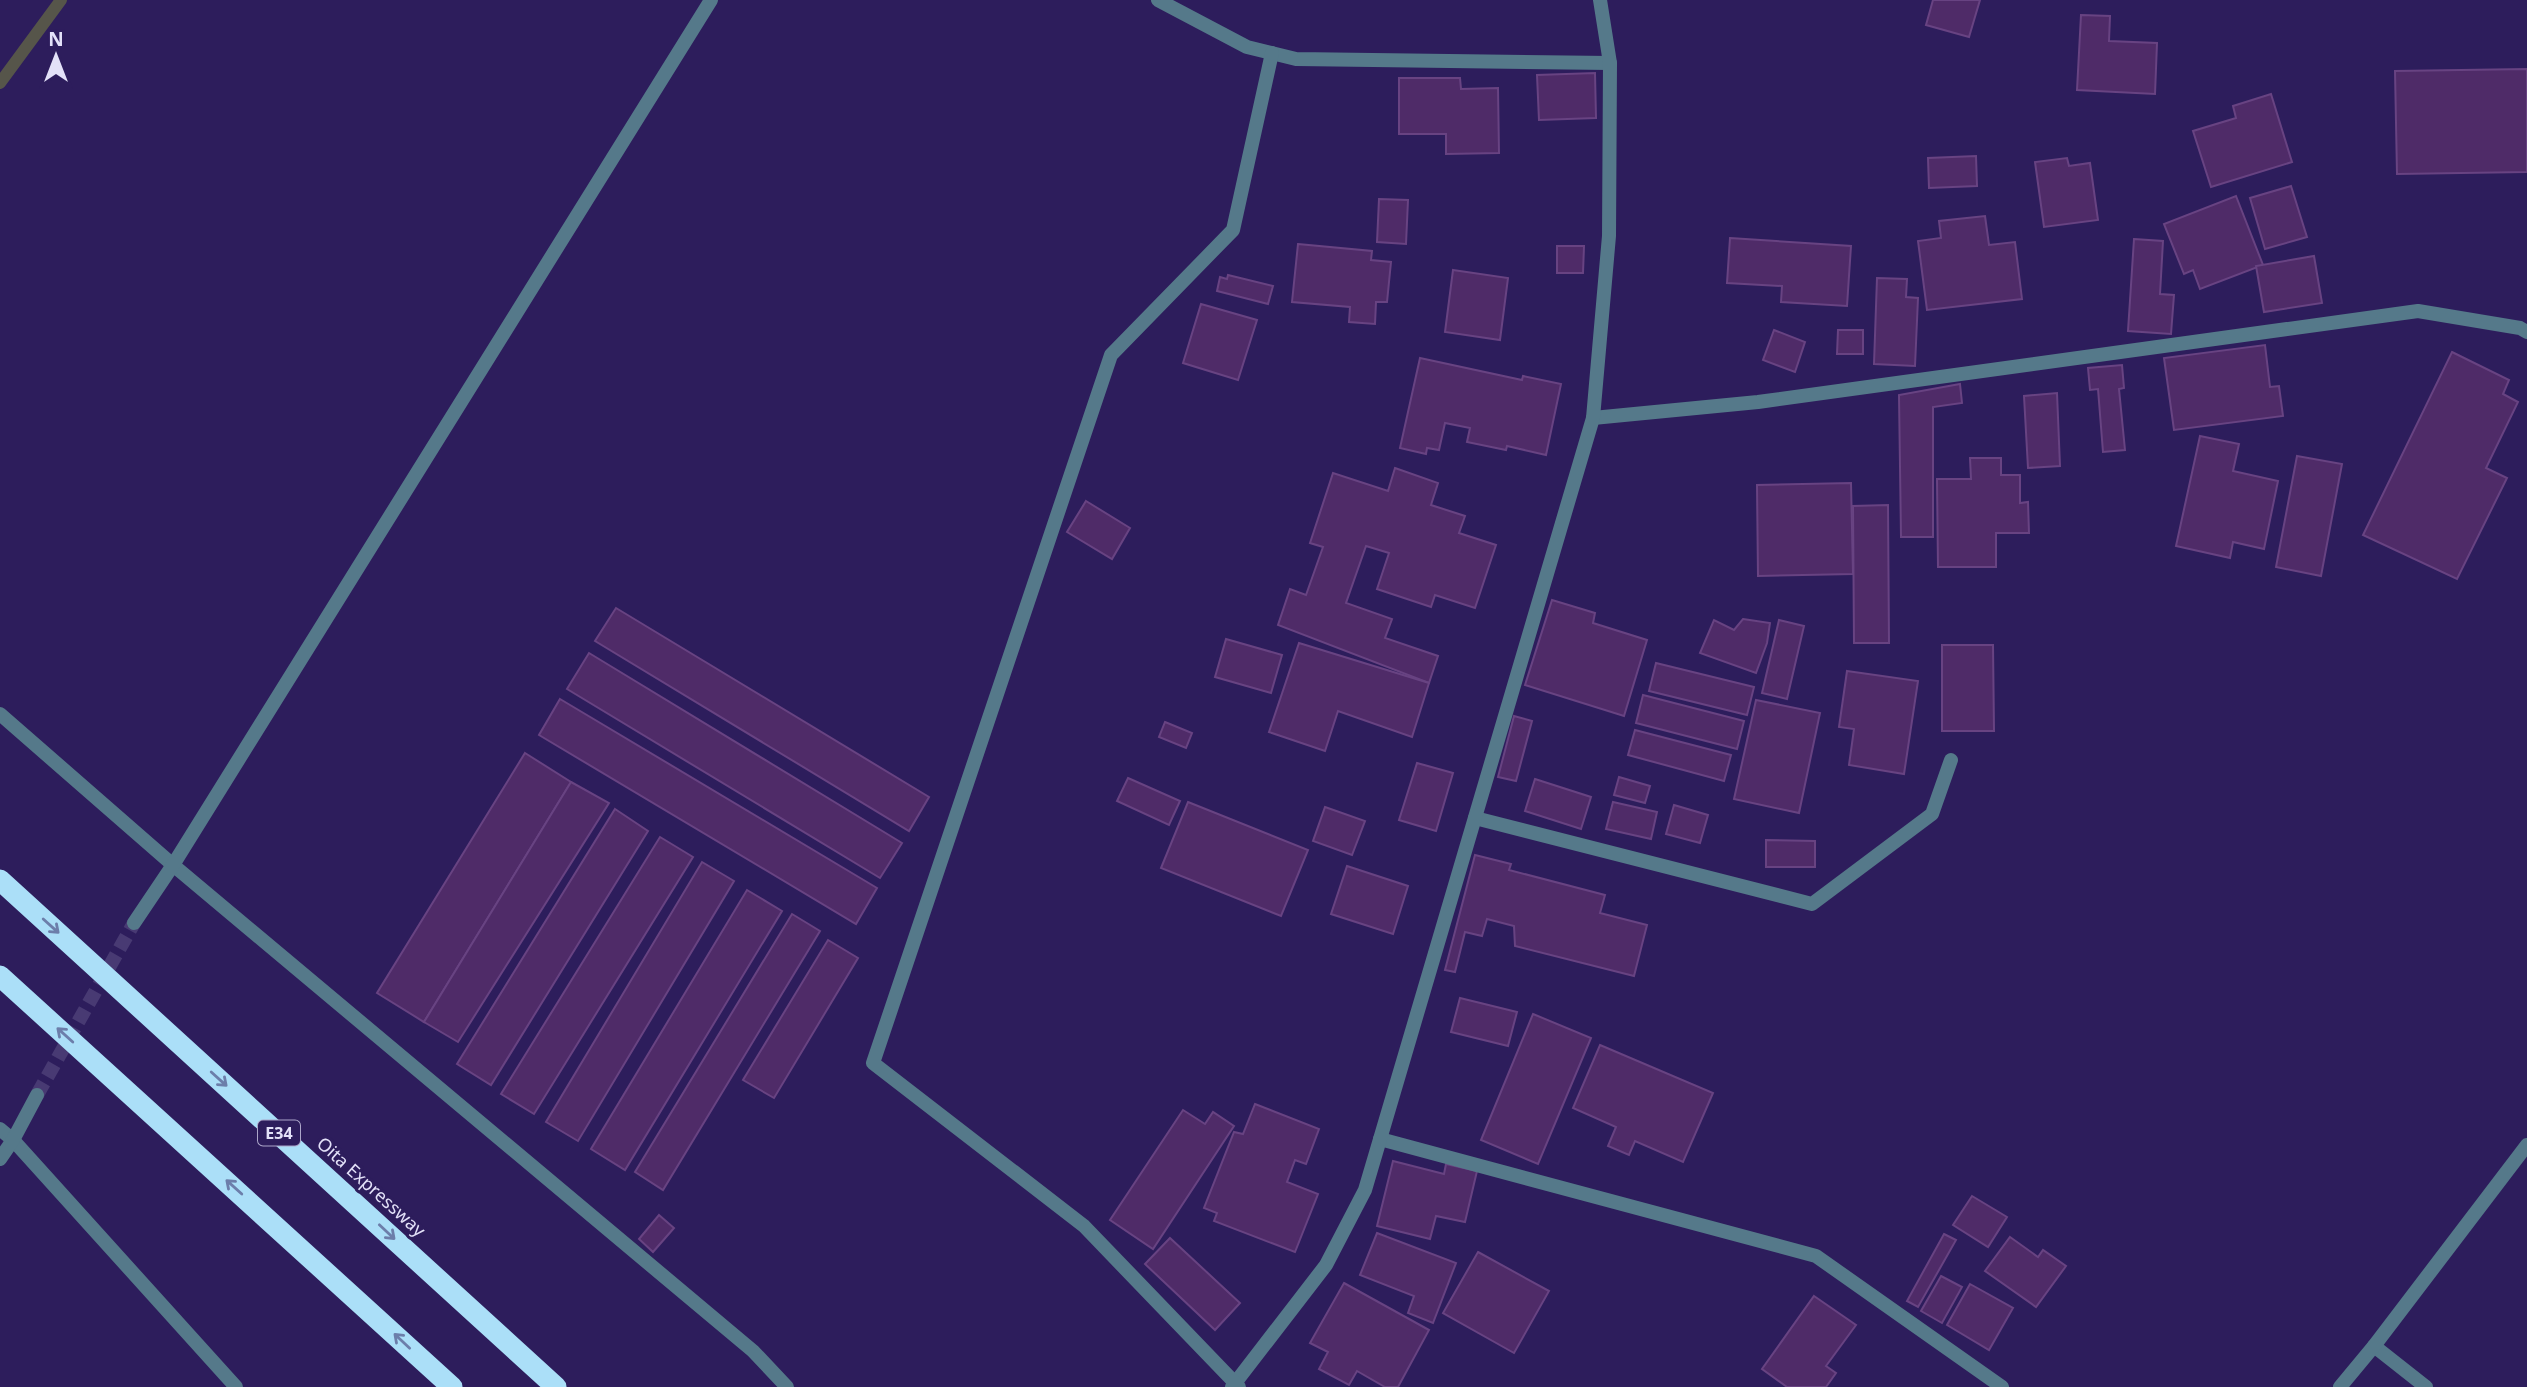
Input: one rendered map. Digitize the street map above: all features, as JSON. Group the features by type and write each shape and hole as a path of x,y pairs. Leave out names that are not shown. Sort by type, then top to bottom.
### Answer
{"highway":[{"name":"Oita Expressway","path":"0,880 555,1387"},
{"path":"0,976 452,1387"}],"street":[{"path":"134,923 173,865 711,0"},
{"path":"1158,0 1247,47 1296,58 1610,62"},
{"path":"1272,53 1233,230 1111,355 873,1063 1084,1226 1235,1386 1326,1265 1365,1190 1593,418 1609,236 1610,62 1600,0"},
{"path":"1593,418 1772,400 2418,311 2520,328 2527,332"},
{"path":"0,714 173,865 753,1351 787,1387"},
{"path":"1475,818 1812,904 1932,814 1951,760"},
{"path":"0,1159 37,1095"},
{"path":"0,1129 13,1140 236,1387"},
{"path":"1380,1139 1816,1256 2002,1387"},
{"path":"2340,1387 2527,1145"},
{"path":"2374,1346 2426,1387"}],"building":[{"path":"1933,0 1980,0 1969,37 1926,25"},
{"path":"2081,15 2110,16 2109,41 2157,43 2155,94 2077,90"},
{"path":"2527,69 2527,172 2397,174 2395,71"},
{"path":"1595,73 1596,118 1539,120 1537,75"},
{"path":"1399,78 1460,78 1461,89 1498,88 1499,153 1446,154 1446,134 1399,134"},
{"path":"2271,94 2292,162 2211,187 2193,131 2236,118 2233,106"},
{"path":"1976,156 1977,186 1929,188 1928,158"},
{"path":"2067,158 2069,166 2090,163 2098,220 2044,227 2035,162"},
{"path":"2291,186 2307,237 2265,249 2250,198"},
{"path":"2236,196 2263,265 2200,289 2193,270 2184,274 2164,224"},
{"path":"1379,199 1408,200 1406,244 1377,242"},
{"path":"1985,216 1989,245 2015,242 2022,299 1927,310 1918,241 1941,238 1939,221"},
{"path":"1730,238 1851,246 1847,306 1781,302 1782,286 1727,283"},
{"path":"2134,239 2163,241 2160,294 2174,295 2171,334 2128,331"},
{"path":"1298,244 1372,251 1371,260 1391,262 1387,302 1376,302 1375,324 1349,322 1350,307 1292,302"},
{"path":"1557,246 1584,246 1583,273 1557,273"},
{"path":"2314,256 2322,303 2264,312 2256,266"},
{"path":"1453,270 1508,278 1500,340 1445,332"},
{"path":"1228,275 1273,286 1268,304 1217,291 1220,277 1227,279"},
{"path":"1877,278 1907,279 1906,297 1918,298 1915,366 1874,364"},
{"path":"1201,304 1257,320 1238,380 1183,363"},
{"path":"1774,330 1805,342 1795,372 1763,360"},
{"path":"1838,330 1863,330 1863,354 1837,354"},
{"path":"2265,345 2270,387 2279,386 2283,416 2174,430 2164,358"},
{"path":"2452,352 2509,380 2503,394 2518,402 2486,468 2507,478 2457,579 2363,535"},
{"path":"1420,358 1522,380 1523,376 1561,384 1546,455 1507,446 1506,450 1467,442 1470,428 1445,423 1439,450 1427,448 1426,454 1400,448"},
{"path":"2122,365 2124,388 2119,389 2125,450 2103,452 2098,389 2090,390 2088,368"},
{"path":"1960,384 1962,403 1933,407 1933,537 1901,537 1899,395"},
{"path":"2057,393 2060,466 2028,468 2024,396"},
{"path":"2200,436 2239,444 2233,471 2278,481 2264,549 2233,542 2230,558 2176,546"},
{"path":"2297,456 2342,464 2321,576 2276,567"},
{"path":"1970,458 2001,458 2001,475 2020,475 2020,503 2028,502 2029,533 1996,533 1996,567 1938,567 1937,479 1971,479"},
{"path":"1395,468 1438,483 1431,505 1465,516 1459,533 1496,545 1475,608 1435,595 1431,607 1377,589 1389,553 1366,546 1346,603 1392,619 1385,638 1438,656 1429,683 1278,625 1290,589 1306,595 1323,547 1310,543 1333,473 1388,491"},
{"path":"1851,483 1853,574 1758,576 1757,485"},
{"path":"1086,501 1130,528 1112,559 1067,532"},
{"path":"1888,505 1889,643 1854,643 1853,506"},
{"path":"1552,600 1595,613 1593,623 1647,640 1624,716 1525,685"},
{"path":"616,608 929,797 909,831 595,641"},
{"path":"1743,619 1770,623 1767,643 1756,673 1700,653 1714,620 1734,630"},
{"path":"1779,620 1804,626 1787,699 1762,693"},
{"path":"1226,639 1282,655 1271,693 1215,677"},
{"path":"1299,643 1429,683 1412,737 1338,711 1325,751 1269,732"},
{"path":"1942,645 1993,645 1994,731 1942,731"},
{"path":"589,653 902,843 880,878 567,689"},
{"path":"1656,663 1754,687 1747,715 1649,691"},
{"path":"1847,671 1918,681 1904,774 1849,765 1854,729 1839,727"},
{"path":"1643,695 1744,721 1737,749 1636,723"},
{"path":"560,699 877,888 856,924 539,735"},
{"path":"1756,700 1820,713 1799,813 1734,799"},
{"path":"1514,716 1532,721 1516,781 1498,777"},
{"path":"1165,722 1192,733 1186,748 1159,737"},
{"path":"1635,730 1731,755 1724,781 1628,755"},
{"path":"525,753 571,782 424,1022 377,993"},
{"path":"1417,763 1453,773 1436,831 1399,820"},
{"path":"1619,777 1650,786 1645,803 1614,795"},
{"path":"1128,778 1180,801 1169,825 1117,801"},
{"path":"1535,779 1591,797 1581,829 1525,811"},
{"path":"571,782 609,803 458,1042 424,1022"},
{"path":"1188,802 1308,850 1281,916 1161,868"},
{"path":"1613,802 1657,812 1651,839 1606,829"},
{"path":"1674,805 1708,815 1700,843 1666,834"},
{"path":"1325,807 1365,821 1352,855 1313,841"},
{"path":"615,809 648,831 491,1085 457,1064"},
{"path":"660,837 693,857 534,1114 501,1094"},
{"path":"1766,840 1815,841 1815,867 1766,867"},
{"path":"1475,855 1511,864 1509,870 1605,895 1600,913 1647,925 1634,976 1515,946 1514,926 1487,919 1482,936 1465,932 1455,972 1445,970"},
{"path":"702,862 734,881 578,1141 546,1122"},
{"path":"1347,866 1408,886 1393,934 1331,914"},
{"path":"747,890 782,911 625,1170 591,1149"},
{"path":"792,914 820,931 663,1190 635,1172"},
{"path":"828,940 858,958 774,1098 743,1080"},
{"path":"1460,998 1517,1012 1508,1046 1451,1032"},
{"path":"1533,1014 1591,1038 1538,1164 1481,1140"},
{"path":"1600,1045 1713,1093 1683,1162 1635,1141 1629,1155 1608,1146 1616,1127 1573,1108"},
{"path":"1255,1104 1319,1129 1306,1164 1295,1160 1287,1182 1318,1194 1295,1252 1214,1221 1217,1213 1204,1208 1234,1132 1243,1134"},
{"path":"1183,1110 1205,1124 1213,1112 1234,1126 1153,1249 1110,1220"},
{"path":"1393,1161 1444,1174 1446,1164 1477,1171 1465,1222 1436,1216 1430,1239 1377,1226"},
{"path":"1972,1196 2007,1217 1988,1247 1953,1225"},
{"path":"659,1215 674,1228 653,1252 639,1239"},
{"path":"1377,1233 1456,1263 1433,1323 1408,1313 1414,1296 1360,1275"},
{"path":"1944,1234 1956,1240 1918,1307 1907,1301"},
{"path":"2010,1237 2038,1257 2043,1250 2066,1266 2036,1307 1985,1271"},
{"path":"1170,1238 1240,1303 1215,1330 1145,1264"},
{"path":"1478,1252 1549,1291 1514,1353 1443,1313"},
{"path":"1941,1276 1962,1287 1942,1323 1921,1311"},
{"path":"1344,1283 1429,1330 1398,1387 1385,1387 1357,1371 1349,1385 1319,1369 1328,1352 1310,1343"},
{"path":"1970,1284 2013,1308 1989,1350 1947,1325"},
{"path":"1814,1296 1856,1325 1826,1366 1836,1373 1826,1387 1787,1387 1762,1369"}],"waterway":[{"path":"0,83 61,0"}],"tunnel":[{"path":"37,1095 134,923"}]}
